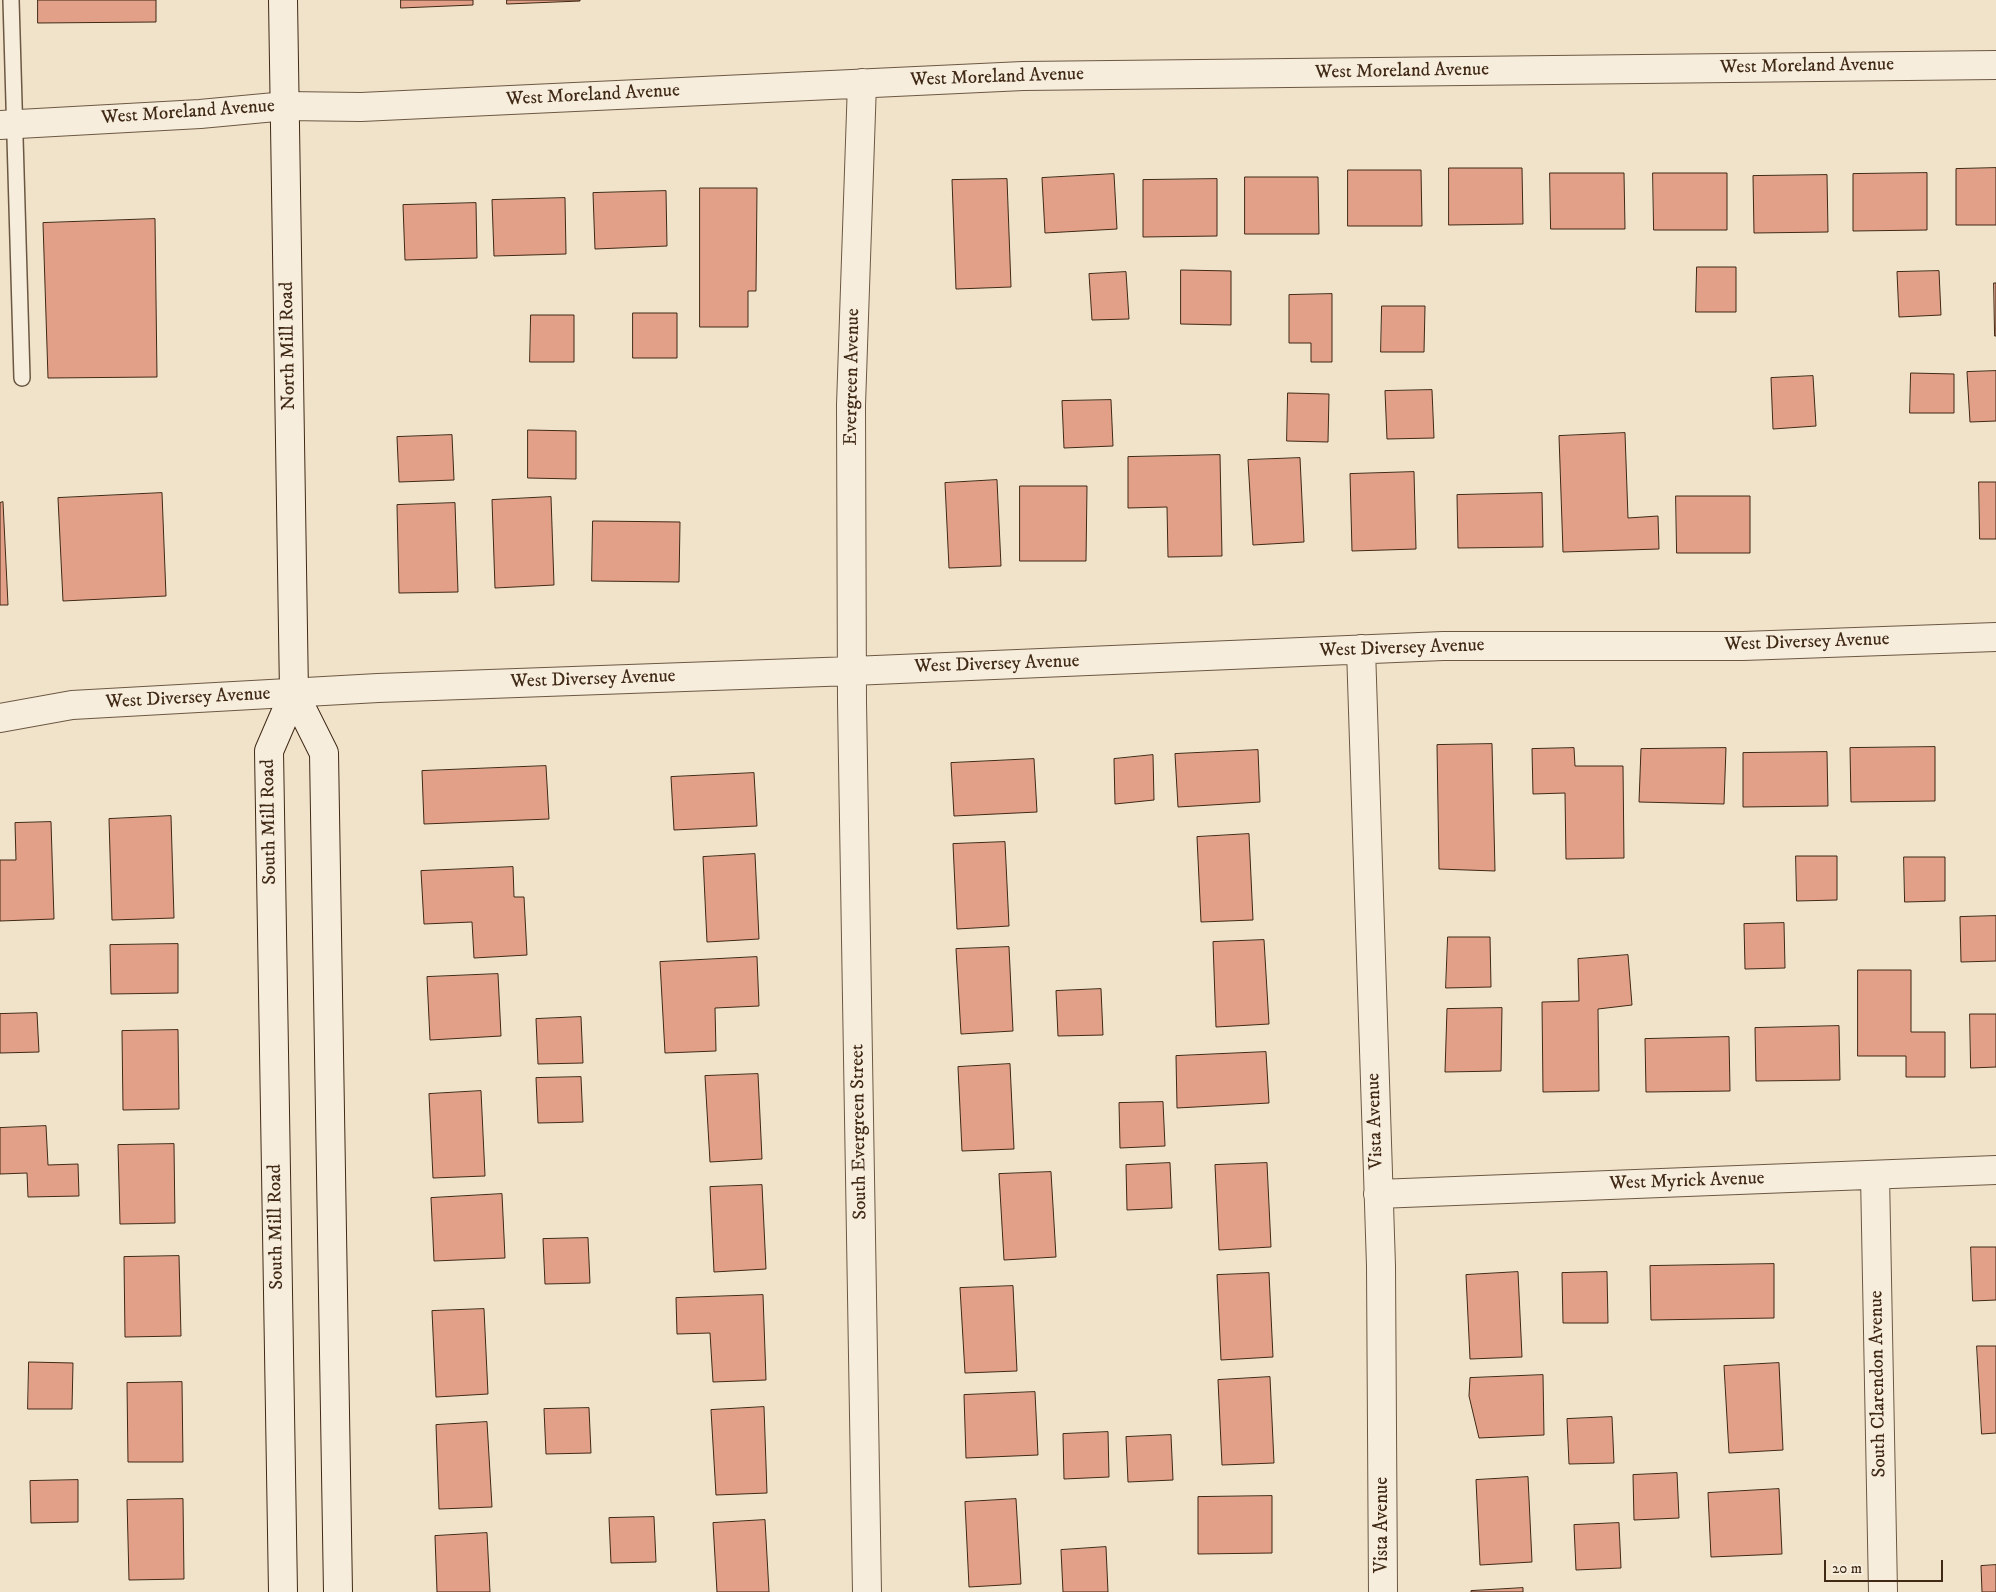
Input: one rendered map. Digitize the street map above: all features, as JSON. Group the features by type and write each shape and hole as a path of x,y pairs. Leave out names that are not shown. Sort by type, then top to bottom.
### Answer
{"street":[{"name":"North Mill Road","path":"283,0 294,693"},
{"name":"West Moreland Avenue","path":"7,124 200,114 286,106 370,106 1023,76 1996,64"},
{"name":"Evergreen Avenue","path":"852,671 851,405 862,84"},
{"name":"West Diversey Avenue","path":"0,718 72,706 408,687 852,671 1443,646 1744,646 1996,637"},
{"name":"Vista Avenue","path":"1361,649 1381,1266 1383,1592"},
{"name":"South Evergreen Street","path":"852,671 867,1592"},
{"name":"South Mill Road","path":"284,1592 269,751 294,693"},
{"path":"294,693 324,753 338,1592"},
{"name":"West Myrick Avenue","path":"1378,1194 1996,1170"},
{"name":"South Clarendon Avenue","path":"1875,1175 1883,1592"}],"lane":[{"path":"11,0 7,124 22,378"}],"building":[{"path":"38,0 156,0 156,22 38,23"},
{"path":"401,0 473,0 473,5 401,8"},
{"path":"507,0 580,0 580,1 507,4"},
{"path":"1449,168 1522,168 1523,224 1449,225"},
{"path":"1996,168 1996,225 1956,225 1956,169"},
{"path":"1348,170 1421,170 1422,226 1348,226"},
{"path":"1550,173 1624,173 1625,229 1551,229"},
{"path":"1653,173 1727,173 1727,230 1654,230"},
{"path":"1927,173 1927,230 1853,231 1853,174"},
{"path":"1114,174 1117,229 1045,233 1042,178"},
{"path":"1827,175 1828,232 1754,233 1753,176"},
{"path":"1245,177 1318,177 1319,234 1245,234"},
{"path":"1007,179 1011,287 956,289 952,180"},
{"path":"1217,179 1217,236 1143,237 1143,180"},
{"path":"700,188 757,188 756,291 748,291 748,327 700,327"},
{"path":"666,191 667,246 595,249 593,193"},
{"path":"565,198 566,254 494,256 492,200"},
{"path":"476,203 477,258 405,260 403,205"},
{"path":"155,219 157,377 48,378 43,223"},
{"path":"1697,267 1736,267 1736,312 1696,312"},
{"path":"1181,270 1231,271 1231,325 1181,324"},
{"path":"1939,271 1941,315 1899,317 1897,272"},
{"path":"1126,272 1129,319 1092,320 1089,274"},
{"path":"1994,283 1996,283 1996,336 1995,336"},
{"path":"1332,294 1332,362 1311,362 1311,343 1289,343 1289,295"},
{"path":"1382,306 1425,306 1424,352 1381,352"},
{"path":"633,313 677,313 677,358 633,358"},
{"path":"531,315 574,315 574,362 530,362"},
{"path":"1996,371 1996,421 1970,422 1967,372"},
{"path":"1911,373 1954,374 1954,413 1910,413"},
{"path":"1813,376 1816,426 1773,429 1771,378"},
{"path":"1432,390 1434,438 1387,439 1385,391"},
{"path":"1288,393 1329,394 1328,442 1287,441"},
{"path":"1111,400 1113,446 1064,448 1062,401"},
{"path":"528,430 576,431 576,479 528,478"},
{"path":"1625,433 1628,518 1658,516 1659,549 1563,552 1559,436"},
{"path":"452,435 454,480 399,482 397,437"},
{"path":"1220,455 1222,556 1168,557 1167,507 1128,508 1128,457"},
{"path":"1300,458 1304,542 1253,545 1248,460"},
{"path":"1414,472 1416,549 1352,551 1350,474"},
{"path":"997,480 1001,566 949,568 945,483"},
{"path":"1979,482 1996,482 1996,539 1980,539"},
{"path":"1020,486 1087,486 1086,561 1020,561"},
{"path":"162,493 166,596 63,601 58,498"},
{"path":"1542,493 1543,547 1458,548 1457,495"},
{"path":"1676,496 1750,496 1750,553 1677,553"},
{"path":"551,497 554,585 495,588 492,500"},
{"path":"3,502 8,605 0,605 0,503"},
{"path":"455,503 458,592 399,593 397,505"},
{"path":"593,521 680,522 679,582 592,581"},
{"path":"1492,744 1495,871 1439,869 1437,745"},
{"path":"1935,747 1935,801 1851,802 1850,748"},
{"path":"1574,748 1575,766 1623,766 1624,858 1566,859 1565,793 1533,794 1532,749"},
{"path":"1726,748 1724,804 1639,802 1641,749"},
{"path":"1258,750 1260,802 1178,807 1175,754"},
{"path":"1827,752 1828,806 1743,807 1743,753"},
{"path":"1153,755 1154,800 1115,804 1114,759"},
{"path":"1034,759 1037,812 954,816 951,763"},
{"path":"546,766 549,819 424,824 422,771"},
{"path":"754,773 757,826 674,830 671,777"},
{"path":"171,816 174,918 112,920 109,819"},
{"path":"51,822 54,919 0,921 0,860 16,860 15,823"},
{"path":"1249,834 1253,920 1201,922 1197,837"},
{"path":"1005,842 1009,926 957,929 953,844"},
{"path":"755,854 759,939 707,942 703,857"},
{"path":"1796,856 1837,856 1837,900 1797,901"},
{"path":"1904,857 1945,857 1945,901 1905,902"},
{"path":"513,867 514,897 524,897 527,955 474,958 472,922 424,924 421,871"},
{"path":"1996,916 1996,961 1961,962 1960,917"},
{"path":"1784,923 1785,968 1745,969 1744,924"},
{"path":"1448,937 1490,937 1491,987 1446,988"},
{"path":"1264,940 1269,1024 1216,1027 1213,942"},
{"path":"178,944 178,993 111,994 110,945"},
{"path":"1009,947 1013,1031 961,1034 956,949"},
{"path":"1628,955 1632,1005 1598,1009 1599,1091 1543,1092 1542,1002 1579,1001 1578,959"},
{"path":"757,957 759,1006 715,1008 716,1051 665,1053 660,962"},
{"path":"1858,970 1911,970 1911,1032 1945,1032 1945,1077 1906,1077 1906,1056 1858,1056"},
{"path":"498,974 501,1036 430,1040 427,977"},
{"path":"1101,989 1103,1035 1058,1036 1056,991"},
{"path":"1502,1008 1501,1071 1445,1072 1447,1009"},
{"path":"37,1013 39,1052 0,1053 0,1014"},
{"path":"1970,1014 1996,1014 1996,1067 1971,1068"},
{"path":"581,1017 583,1063 538,1064 536,1019"},
{"path":"1839,1026 1840,1080 1756,1081 1755,1028"},
{"path":"178,1030 179,1109 123,1110 122,1031"},
{"path":"1729,1037 1730,1091 1646,1092 1645,1039"},
{"path":"1266,1052 1269,1103 1177,1108 1176,1056"},
{"path":"1010,1064 1014,1149 962,1151 958,1067"},
{"path":"758,1074 762,1159 710,1162 705,1076"},
{"path":"581,1077 583,1122 538,1123 536,1078"},
{"path":"481,1091 485,1176 433,1178 429,1094"},
{"path":"1163,1102 1165,1146 1120,1148 1119,1103"},
{"path":"46,1126 48,1165 78,1164 79,1196 28,1197 27,1173 0,1174 0,1128"},
{"path":"174,1144 175,1223 120,1224 118,1145"},
{"path":"1170,1163 1172,1208 1127,1210 1126,1165"},
{"path":"1267,1163 1271,1247 1219,1250 1215,1165"},
{"path":"1051,1172 1056,1257 1004,1260 999,1174"},
{"path":"762,1185 766,1269 714,1272 710,1187"},
{"path":"502,1194 505,1258 434,1261 431,1198"},
{"path":"588,1238 590,1283 545,1284 543,1239"},
{"path":"1971,1247 1996,1247 1996,1300 1973,1301"},
{"path":"179,1256 181,1336 125,1337 124,1257"},
{"path":"1774,1264 1774,1318 1651,1320 1650,1266"},
{"path":"1518,1272 1522,1357 1470,1359 1466,1275"},
{"path":"1607,1272 1608,1323 1563,1323 1562,1273"},
{"path":"1269,1273 1273,1357 1221,1360 1217,1275"},
{"path":"1013,1286 1017,1371 965,1373 960,1288"},
{"path":"763,1295 766,1380 713,1382 710,1333 677,1334 676,1298"},
{"path":"484,1309 488,1394 436,1397 432,1311"},
{"path":"1977,1346 1996,1346 1996,1433 1982,1434"},
{"path":"29,1362 73,1363 72,1409 28,1409"},
{"path":"1779,1363 1783,1450 1729,1453 1724,1366"},
{"path":"1543,1375 1544,1435 1479,1438 1469,1396 1470,1378"},
{"path":"1270,1377 1274,1463 1222,1465 1218,1380"},
{"path":"182,1382 183,1462 128,1462 127,1383"},
{"path":"1035,1392 1038,1455 966,1458 964,1395"},
{"path":"764,1407 767,1493 716,1495 711,1410"},
{"path":"589,1408 591,1453 546,1454 544,1409"},
{"path":"1612,1417 1614,1463 1569,1464 1567,1419"},
{"path":"487,1422 492,1507 439,1509 436,1425"},
{"path":"1108,1432 1109,1477 1064,1479 1063,1434"},
{"path":"1171,1435 1173,1480 1128,1482 1126,1437"},
{"path":"1677,1473 1679,1518 1634,1520 1633,1475"},
{"path":"1528,1477 1532,1562 1480,1565 1476,1480"},
{"path":"78,1480 78,1522 31,1523 30,1481"},
{"path":"1779,1489 1782,1554 1711,1557 1708,1493"},
{"path":"1272,1496 1272,1553 1198,1554 1198,1497"},
{"path":"183,1499 184,1579 129,1580 127,1500"},
{"path":"1016,1499 1021,1584 969,1587 965,1502"},
{"path":"654,1517 656,1562 611,1563 609,1518"},
{"path":"765,1520 769,1592 717,1592 713,1523"},
{"path":"1619,1523 1621,1568 1576,1570 1574,1525"},
{"path":"487,1533 490,1592 437,1592 435,1536"},
{"path":"1106,1547 1108,1592 1063,1592 1061,1550"},
{"path":"1996,1565 1996,1592 1982,1592 1981,1566"},
{"path":"1523,1588 1523,1592 1471,1592 1471,1591"}]}
